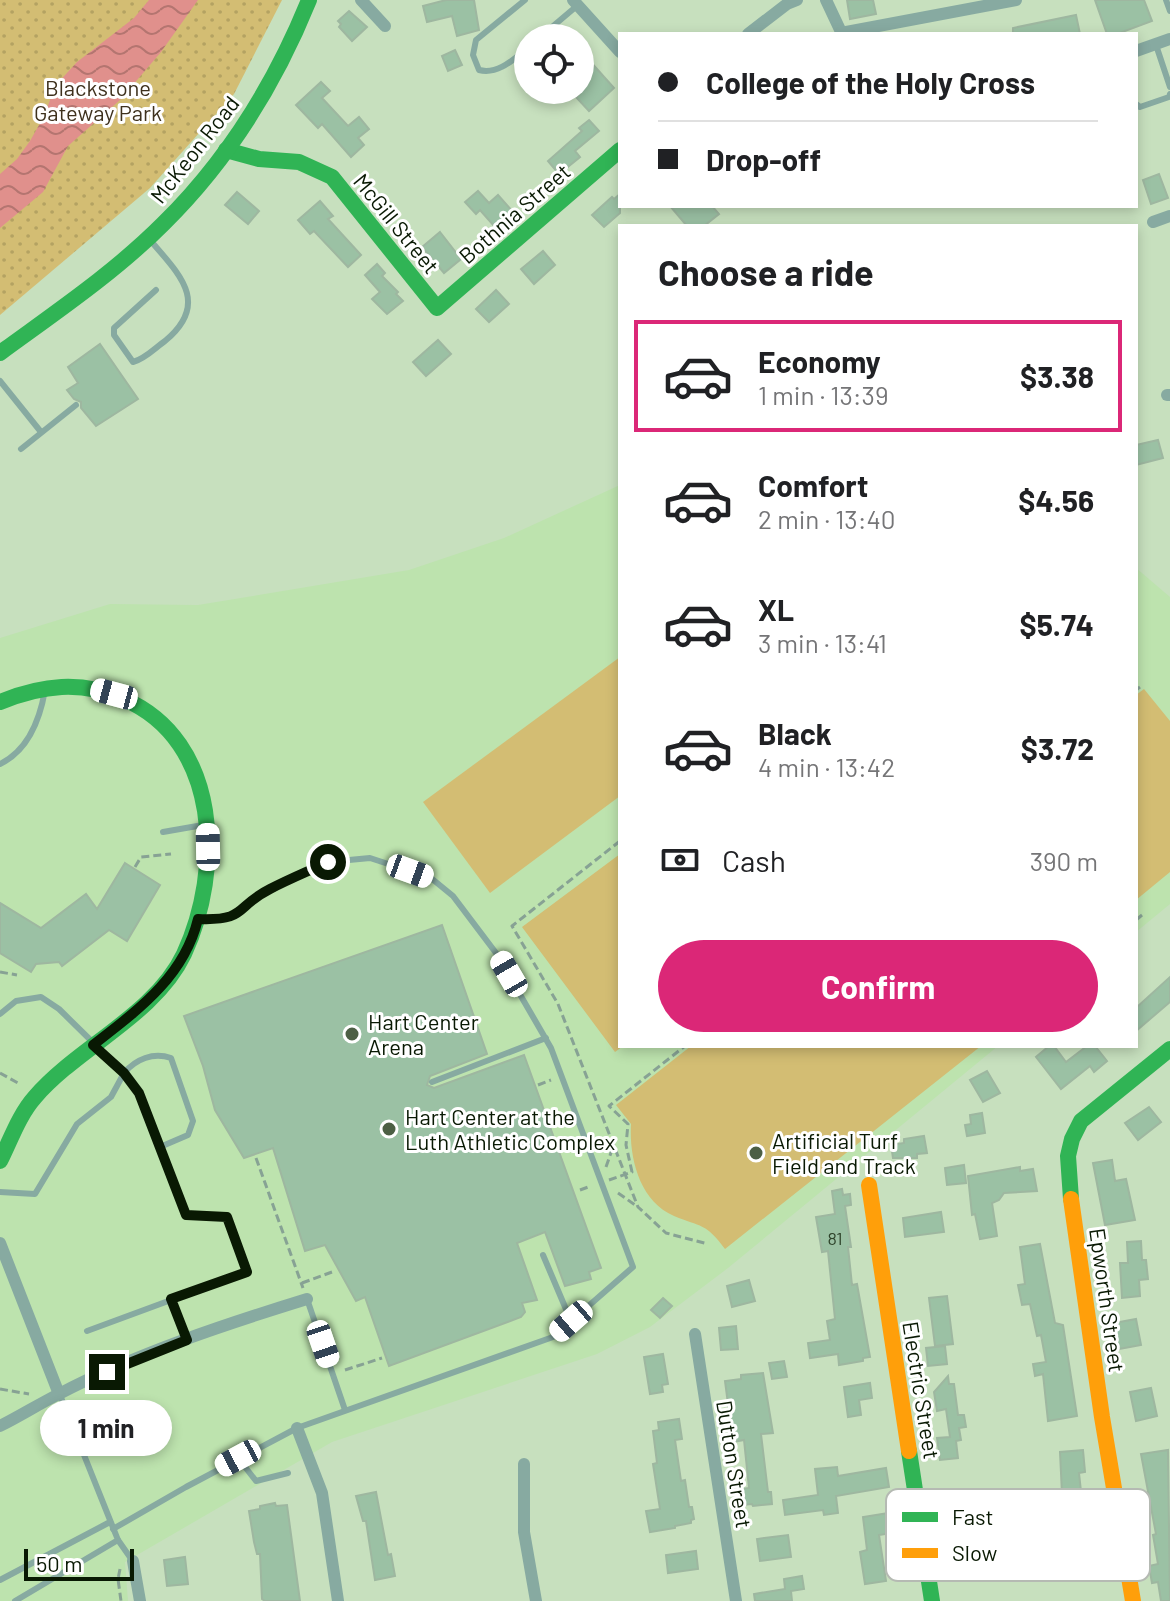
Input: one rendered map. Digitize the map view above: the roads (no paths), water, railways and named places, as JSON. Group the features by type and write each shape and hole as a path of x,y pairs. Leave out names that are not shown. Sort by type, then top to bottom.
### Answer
{"street":[{"name":"McKeon Road","path":"0,353 148,238 194,191 267,89 309,0"},
{"path":"361,0 385,26"},
{"path":"751,32 797,0"},
{"path":"826,0 841,32"},
{"path":"846,32 1016,0"},
{"path":"576,3 618,50"},
{"path":"1138,50 1170,39"},
{"name":"McGill Street","path":"226,150 259,159 299,162 332,177 437,308"},
{"name":"Bothnia Street","path":"437,308 618,152"},
{"path":"1153,222 1170,216"},
{"path":"0,702 46,686 70,686 104,691 135,702 155,716 174,735 189,757 200,784 207,824 208,866 194,935 182,960 163,986 141,1008 93,1045 32,1100 0,1161"},
{"name":"Epworth Street","path":"1114,1489 1067,1153 1071,1137 1081,1121 1170,1049"},
{"name":"Electric Street","path":"869,1185 915,1489"},
{"path":"0,1243 59,1394"},
{"path":"0,1426 59,1394 187,1340 307,1299"},
{"name":"Dutton Street","path":"695,1334 736,1601"},
{"path":"297,1428 322,1493 338,1601"},
{"path":"524,1464 524,1532 536,1601"},
{"path":"133,1561 140,1601"},
{"name":"Electric Street","path":"929,1581 932,1601"},
{"name":"Epworth Street","path":"1130,1581 1133,1601"}],"lane":[{"path":"514,60 494,71 479,70 474,62 474,44 525,0"},
{"path":"1166,0 1170,11"},
{"path":"554,24 576,3"},
{"path":"1156,44 1170,87"},
{"path":"1138,106 1169,97 1170,94"},
{"path":"148,238 185,282 189,295 183,322 172,335 133,362 114,335 114,328 156,290"},
{"path":"0,381 41,432"},
{"path":"21,449 76,405"},
{"path":"0,764 32,735 40,717 46,686"},
{"path":"163,832 207,824"},
{"path":"0,1580 297,1428 553,1337 633,1267 546,1038 496,953 453,896 431,878 370,858 328,862 266,890 237,915 222,920 198,919"},
{"path":"0,1014 16,1001 41,997 59,1009 124,1073 139,1093 186,1215 227,1217 247,1272 87,1331"},
{"path":"432,1082 546,1038"},
{"path":"0,1192 35,1194 77,1124 111,1097 132,1063 159,1054 171,1058 193,1121 188,1135 160,1147"},
{"path":"543,1255 571,1321"},
{"path":"171,1299 187,1340"},
{"path":"307,1299 345,1410"},
{"path":"59,1394 118,1540 133,1561"},
{"path":"238,1458 256,1481 288,1473"},
{"path":"15,1601 25,1599 118,1540"}],"water":[{"path":"149,0 198,0 161,52 120,100 68,146 43,192 0,228 0,174 17,159 30,141 56,85 77,62 134,18"}],"place":[{"name":"Hart Center Arena","path":"352,1034"},
{"name":"Hart Center at the Luth Athletic Complex","path":"389,1129"},
{"name":"Artificial Turf Field and Track","path":"756,1153"}],"park label":[{"name":"Blackstone Gateway Park","path":"98,100"}]}
